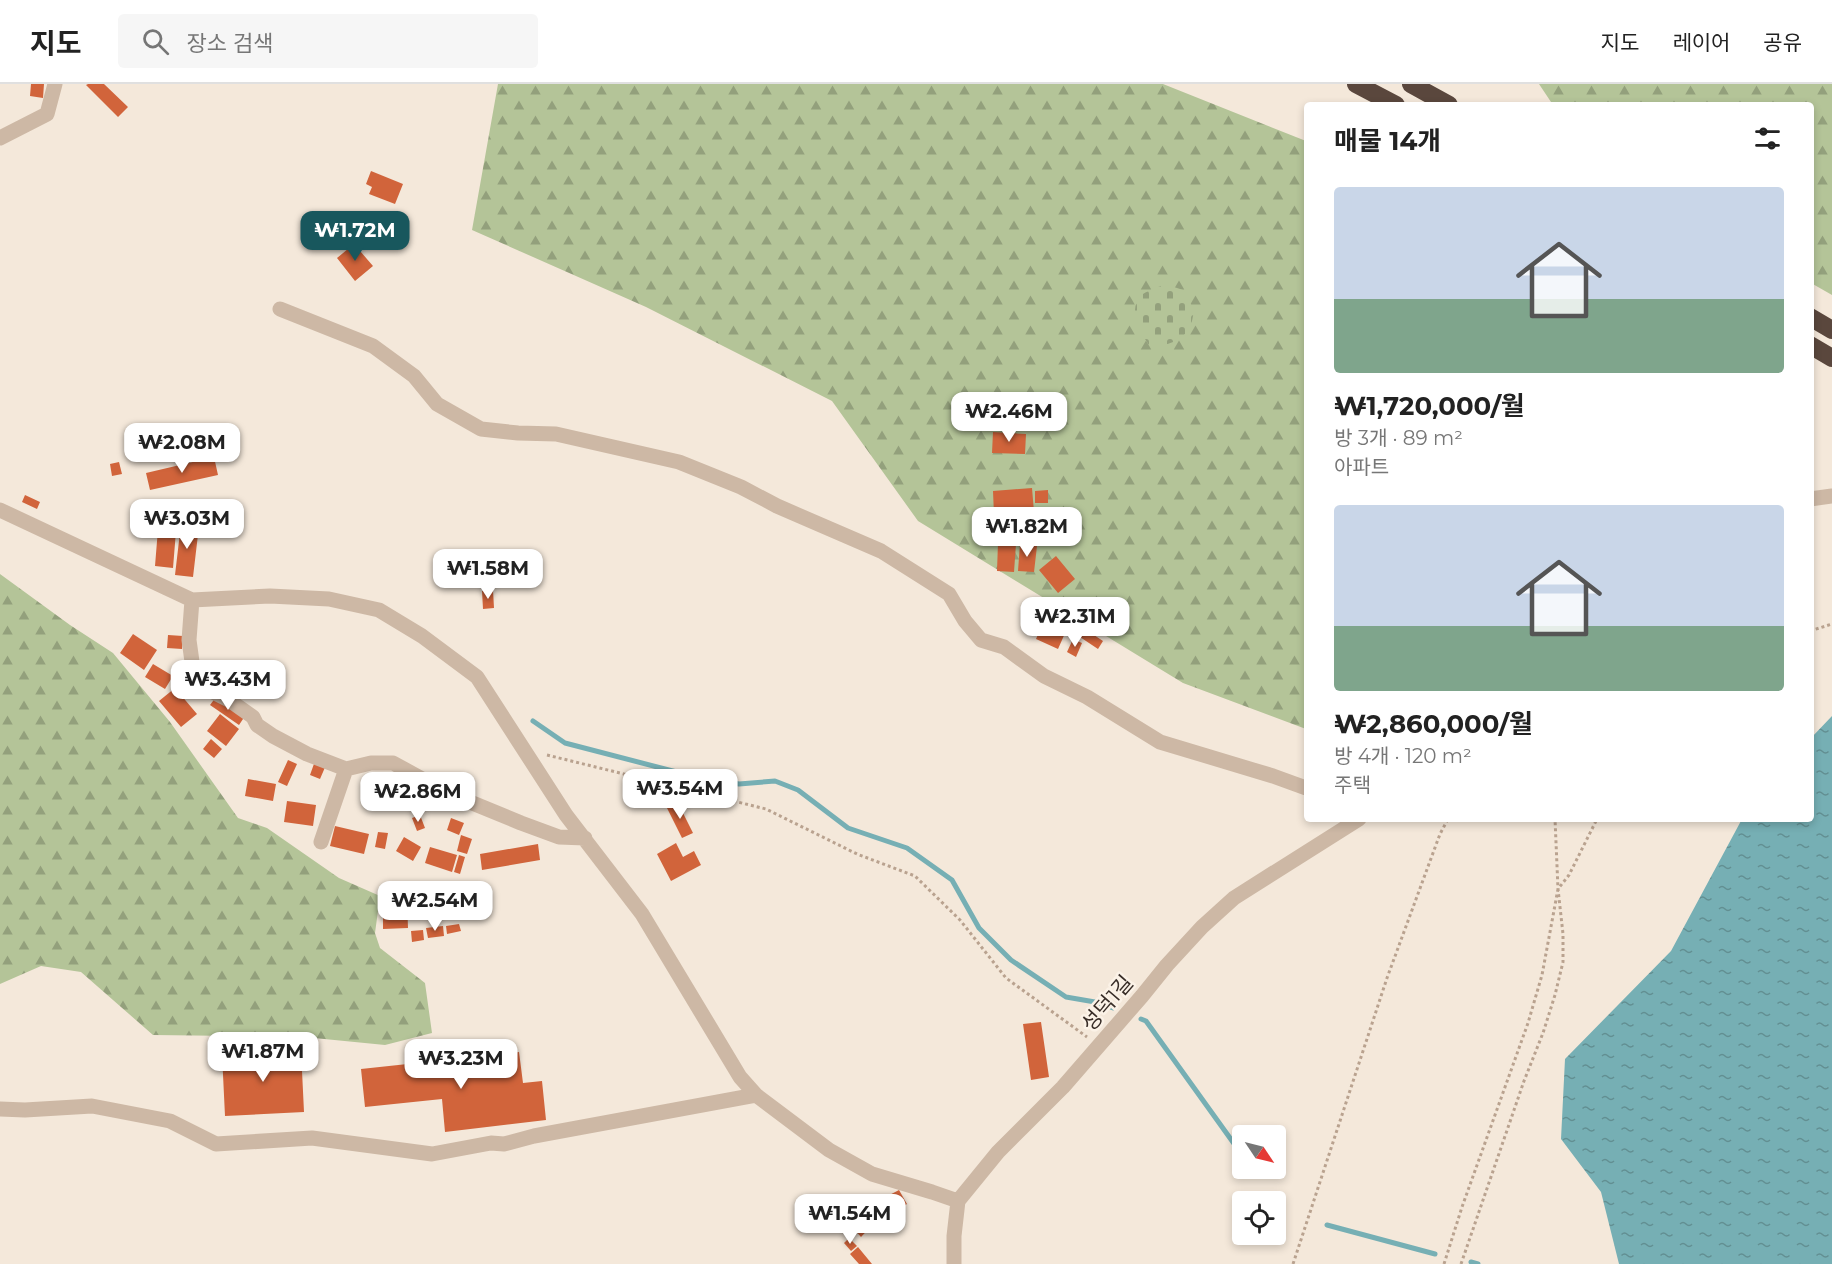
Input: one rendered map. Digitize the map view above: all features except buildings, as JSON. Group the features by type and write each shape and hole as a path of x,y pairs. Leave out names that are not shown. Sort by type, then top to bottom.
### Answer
{"highway":[{"path":"1356,84 1390,102"},
{"path":"1411,84 1444,102"},
{"path":"1814,319 1832,330"},
{"path":"1814,347 1832,358"}],"street":[{"path":"0,138 47,114 55,84"},
{"path":"280,309 373,346 414,376 437,404 481,429 556,434 679,462 741,487 777,506 881,550 949,594 965,621 981,640 1004,647 1044,676 1087,697 1160,742 1304,787"},
{"path":"1814,498 1832,496"},
{"path":"0,510 192,600 270,596 328,599 379,610 422,636 477,677 566,815 642,914 740,1077 756,1095 829,1150 872,1174 958,1201 954,1264"},
{"path":"192,600 189,640 194,676 207,689 229,700 253,717 257,725 273,736 307,754 346,769 371,763 393,763 470,802 521,823 559,837 585,838"},
{"path":"321,842 346,769"},
{"name":"성덕1길","path":"958,1201 998,1152 1063,1087 1202,927 1226,905 1263,879 1352,822"},
{"path":"0,1109 26,1110 92,1106 170,1121 216,1144 312,1138 432,1154 491,1143 504,1144 534,1136 756,1095"}],"path":[{"path":"1814,631 1832,624"},
{"path":"525,749 766,809 857,854 915,876 960,920 1006,978 1098,1045"},
{"path":"1293,1264 1387,978 1446,822"},
{"path":"1461,1264 1555,995 1563,962 1555,822"},
{"path":"1444,1264 1528,1023 1542,975 1558,889 1569,875 1596,822"}],"green space":[{"path":"498,84 1163,84 1304,140 1304,728 1183,683 918,521 832,401 646,307 472,230"},
{"path":"1539,84 1832,84 1832,295 1814,285 1814,102 1551,102"},
{"path":"1165,284 1183,290 1194,310 1192,320 1185,334 1176,340 1161,346 1150,346 1136,320 1136,306 1143,294"},
{"path":"0,574 113,653 170,722 238,818 267,828 339,878 380,896 375,933 380,948 425,983 432,1033 385,1045 304,1037 153,1035 81,972 41,966 0,984"}],"water":[{"path":"1832,716 1832,1264 1619,1264 1601,1192 1561,1139 1565,1059 1671,951 1740,822 1814,822 1814,735"}],"waterway":[{"path":"533,721 565,743 692,776 739,784 775,781 798,790 848,828 907,848 952,880 979,928 1011,960 1066,997 1113,1008"},
{"path":"1141,1019 1146,1021 1232,1141"},
{"path":"1327,1225 1435,1254"},
{"path":"1471,1262 1478,1264"}]}
